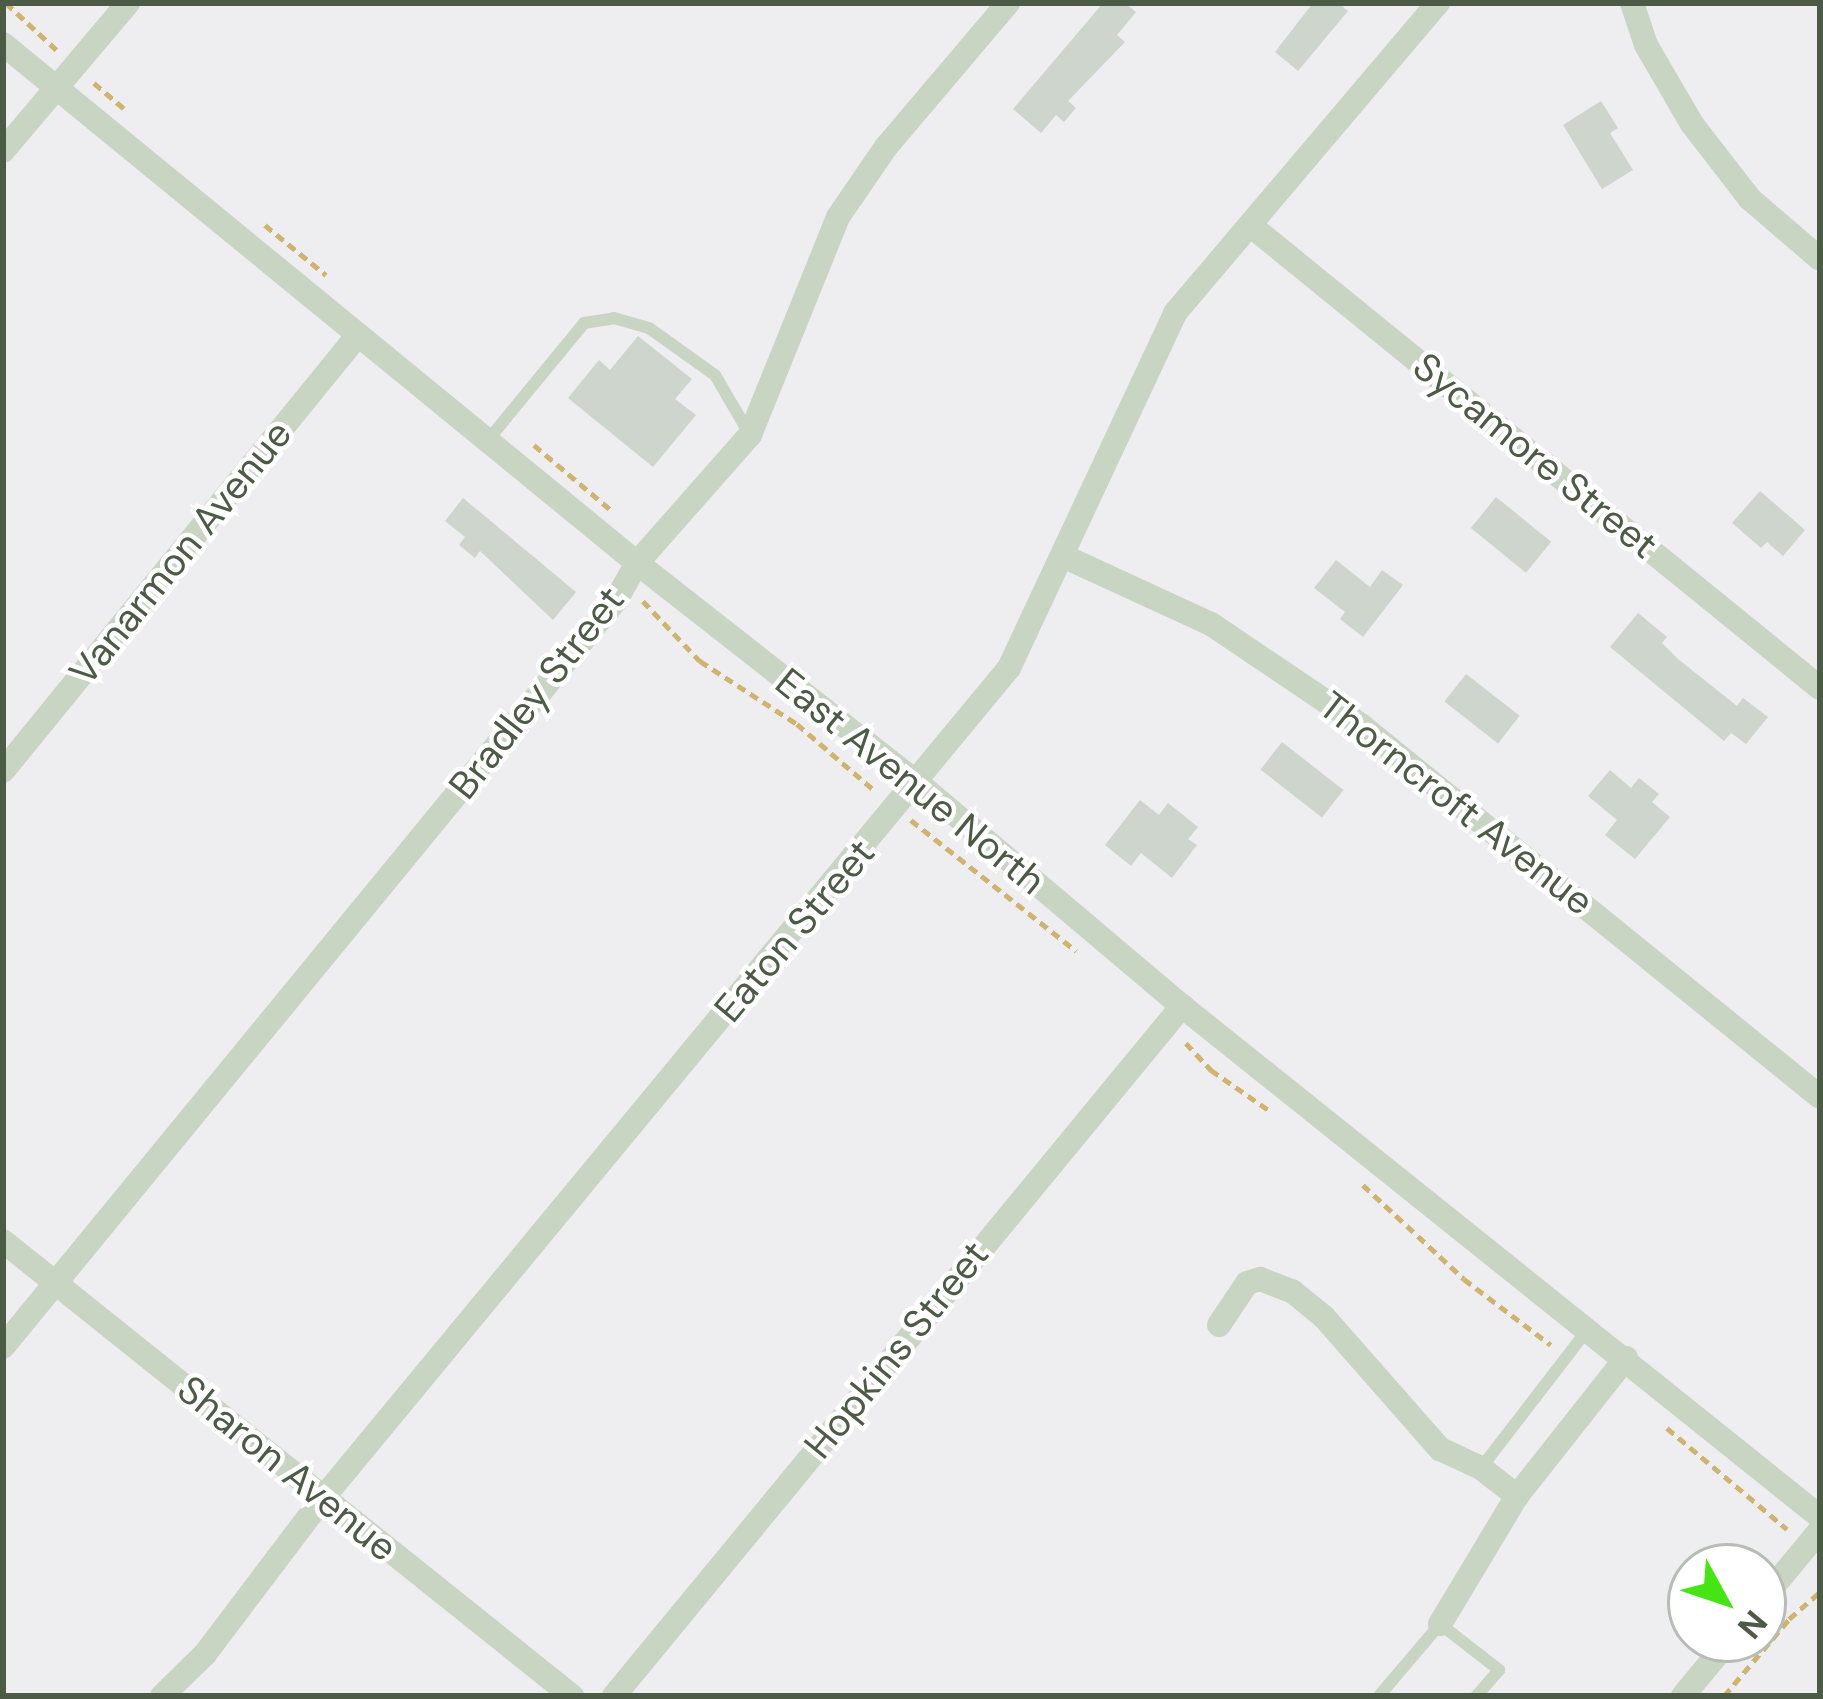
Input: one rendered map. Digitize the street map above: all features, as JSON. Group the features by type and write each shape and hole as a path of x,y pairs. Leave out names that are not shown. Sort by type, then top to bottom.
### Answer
{"street":[{"path":"3,151 128,3"},
{"name":"Bradley Street","path":"3,1347 616,600 637,563 750,435 838,217 886,147 1008,3"},
{"name":"Eaton Street","path":"162,1696 205,1654 323,1498 919,784 1009,668 1175,313 1438,3"},
{"path":"1632,3 1646,45 1692,124 1750,199 1820,259"},
{"name":"East Avenue North","path":"3,44 637,563 919,784 1182,1006 1820,1517"},
{"name":"Sycamore Street","path":"1250,225 1820,688"},
{"name":"Vanarmon Avenue","path":"3,771 358,335"},
{"name":"Thorncroft Avenue","path":"1063,556 1211,624 1362,726 1820,1097"},
{"name":"Hopkins Street","path":"614,1696 1182,1006"},
{"name":"Sharon Avenue","path":"3,1241 572,1696"},
{"path":"1219,1324 1236,1291 1247,1282 1275,1282 1324,1317 1440,1449 1481,1468 1516,1496"},
{"path":"1440,1624 1516,1496 1626,1358"},
{"path":"1787,1570 1820,1530"},
{"path":"1683,1696 1710,1663"}],"lane":[{"path":"487,441 584,322 614,318 649,328 715,375 750,435"},
{"path":"1481,1468 1588,1328"},
{"path":"1379,1696 1440,1624 1499,1670 1476,1696"}],"path":[{"path":"5,3 47,42"},
{"path":"1724,1696 1789,1619 1820,1592"}],"building":[{"path":"1103,3 1125,3 1136,12 1117,35 1125,42 1068,101 1076,108 1064,122 1056,115 1041,133 1013,109"},
{"path":"1313,3 1338,3 1348,11 1298,71 1275,52"},
{"path":"1601,101 1618,128 1610,133 1633,170 1602,189 1563,125"},
{"path":"638,336 692,379 675,399 696,415 653,467 568,398 599,360 610,370"},
{"path":"1760,491 1805,530 1783,556 1767,542 1761,548 1732,523"},
{"path":"1496,497 1551,542 1526,573 1471,528"},
{"path":"463,498 576,592 553,620 480,551 475,558 459,545 465,537 445,521"},
{"path":"1336,560 1370,587 1382,570 1403,585 1363,637 1340,619 1345,612 1314,588"},
{"path":"1638,613 1667,637 1662,643 1678,659 1737,706 1743,698 1768,717 1746,744 1731,733 1724,741 1610,647"},
{"path":"1466,674 1520,716 1498,743 1444,702"},
{"path":"1282,742 1343,790 1322,818 1260,770"},
{"path":"1610,770 1631,788 1639,778 1659,794 1652,802 1670,817 1635,859 1605,835 1617,820 1588,796"},
{"path":"1140,800 1159,815 1168,803 1198,827 1188,839 1197,845 1172,878 1141,853 1131,866 1105,845"}]}
